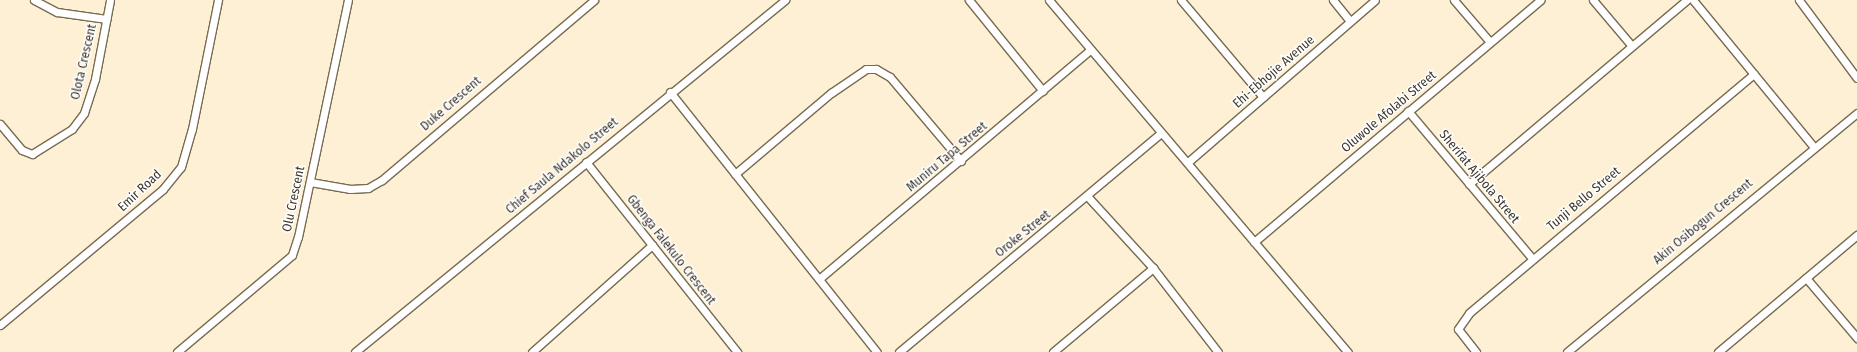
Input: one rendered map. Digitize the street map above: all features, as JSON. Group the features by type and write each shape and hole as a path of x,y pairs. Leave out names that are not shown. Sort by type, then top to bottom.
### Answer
{"street":[{"path":"34,0 57,12 107,20"},
{"name":"Olota Crescent","path":"0,124 22,150 32,154 72,130 84,113 95,79 110,0"},
{"name":"Emir Road","path":"0,325 163,189 181,167 192,129 218,0"},
{"name":"Olu Crescent","path":"177,352 292,255 310,182 348,0"},
{"name":"Duke Crescent","path":"310,182 350,188 368,188 382,180 594,0"},
{"name":"Chief Saula Ndakolo Street","path":"356,352 670,92 785,0"},
{"path":"969,0 1043,91"},
{"path":"1049,0 1348,352"},
{"path":"1181,0 1263,97"},
{"path":"1333,0 1350,21"},
{"name":"Ehi-Ebhojie Avenue","path":"1188,162 1375,0"},
{"path":"1454,0 1490,42"},
{"name":"Oluwole Afolabi Street","path":"1254,242 1540,0"},
{"path":"1593,0 1631,45"},
{"path":"1469,184 1631,45 1687,0"},
{"path":"1693,0 1813,146"},
{"path":"1799,0 1857,78"},
{"name":"Muniru Tapa Street","path":"818,279 961,161 1090,50"},
{"path":"735,174 831,93 866,69 876,69 890,77 961,161"},
{"name":"Tunji Bello Street","path":"1476,352 1460,332 1459,324 1532,258 1754,74"},
{"path":"670,92 877,352"},
{"name":"Sherifat Ajibola Street","path":"1408,111 1532,258"},
{"name":"Akin Osibogun Crescent","path":"1567,352 1813,146 1857,113"},
{"name":"Oroke Street","path":"899,352 1088,196 1161,133"},
{"name":"Gbenga Falekulo Crescent","path":"586,162 737,352"},
{"path":"1088,196 1152,268 1218,352"},
{"path":"1718,352 1857,235"},
{"path":"532,352 652,245"},
{"path":"1053,352 1152,268"},
{"path":"1806,278 1857,338"}]}
